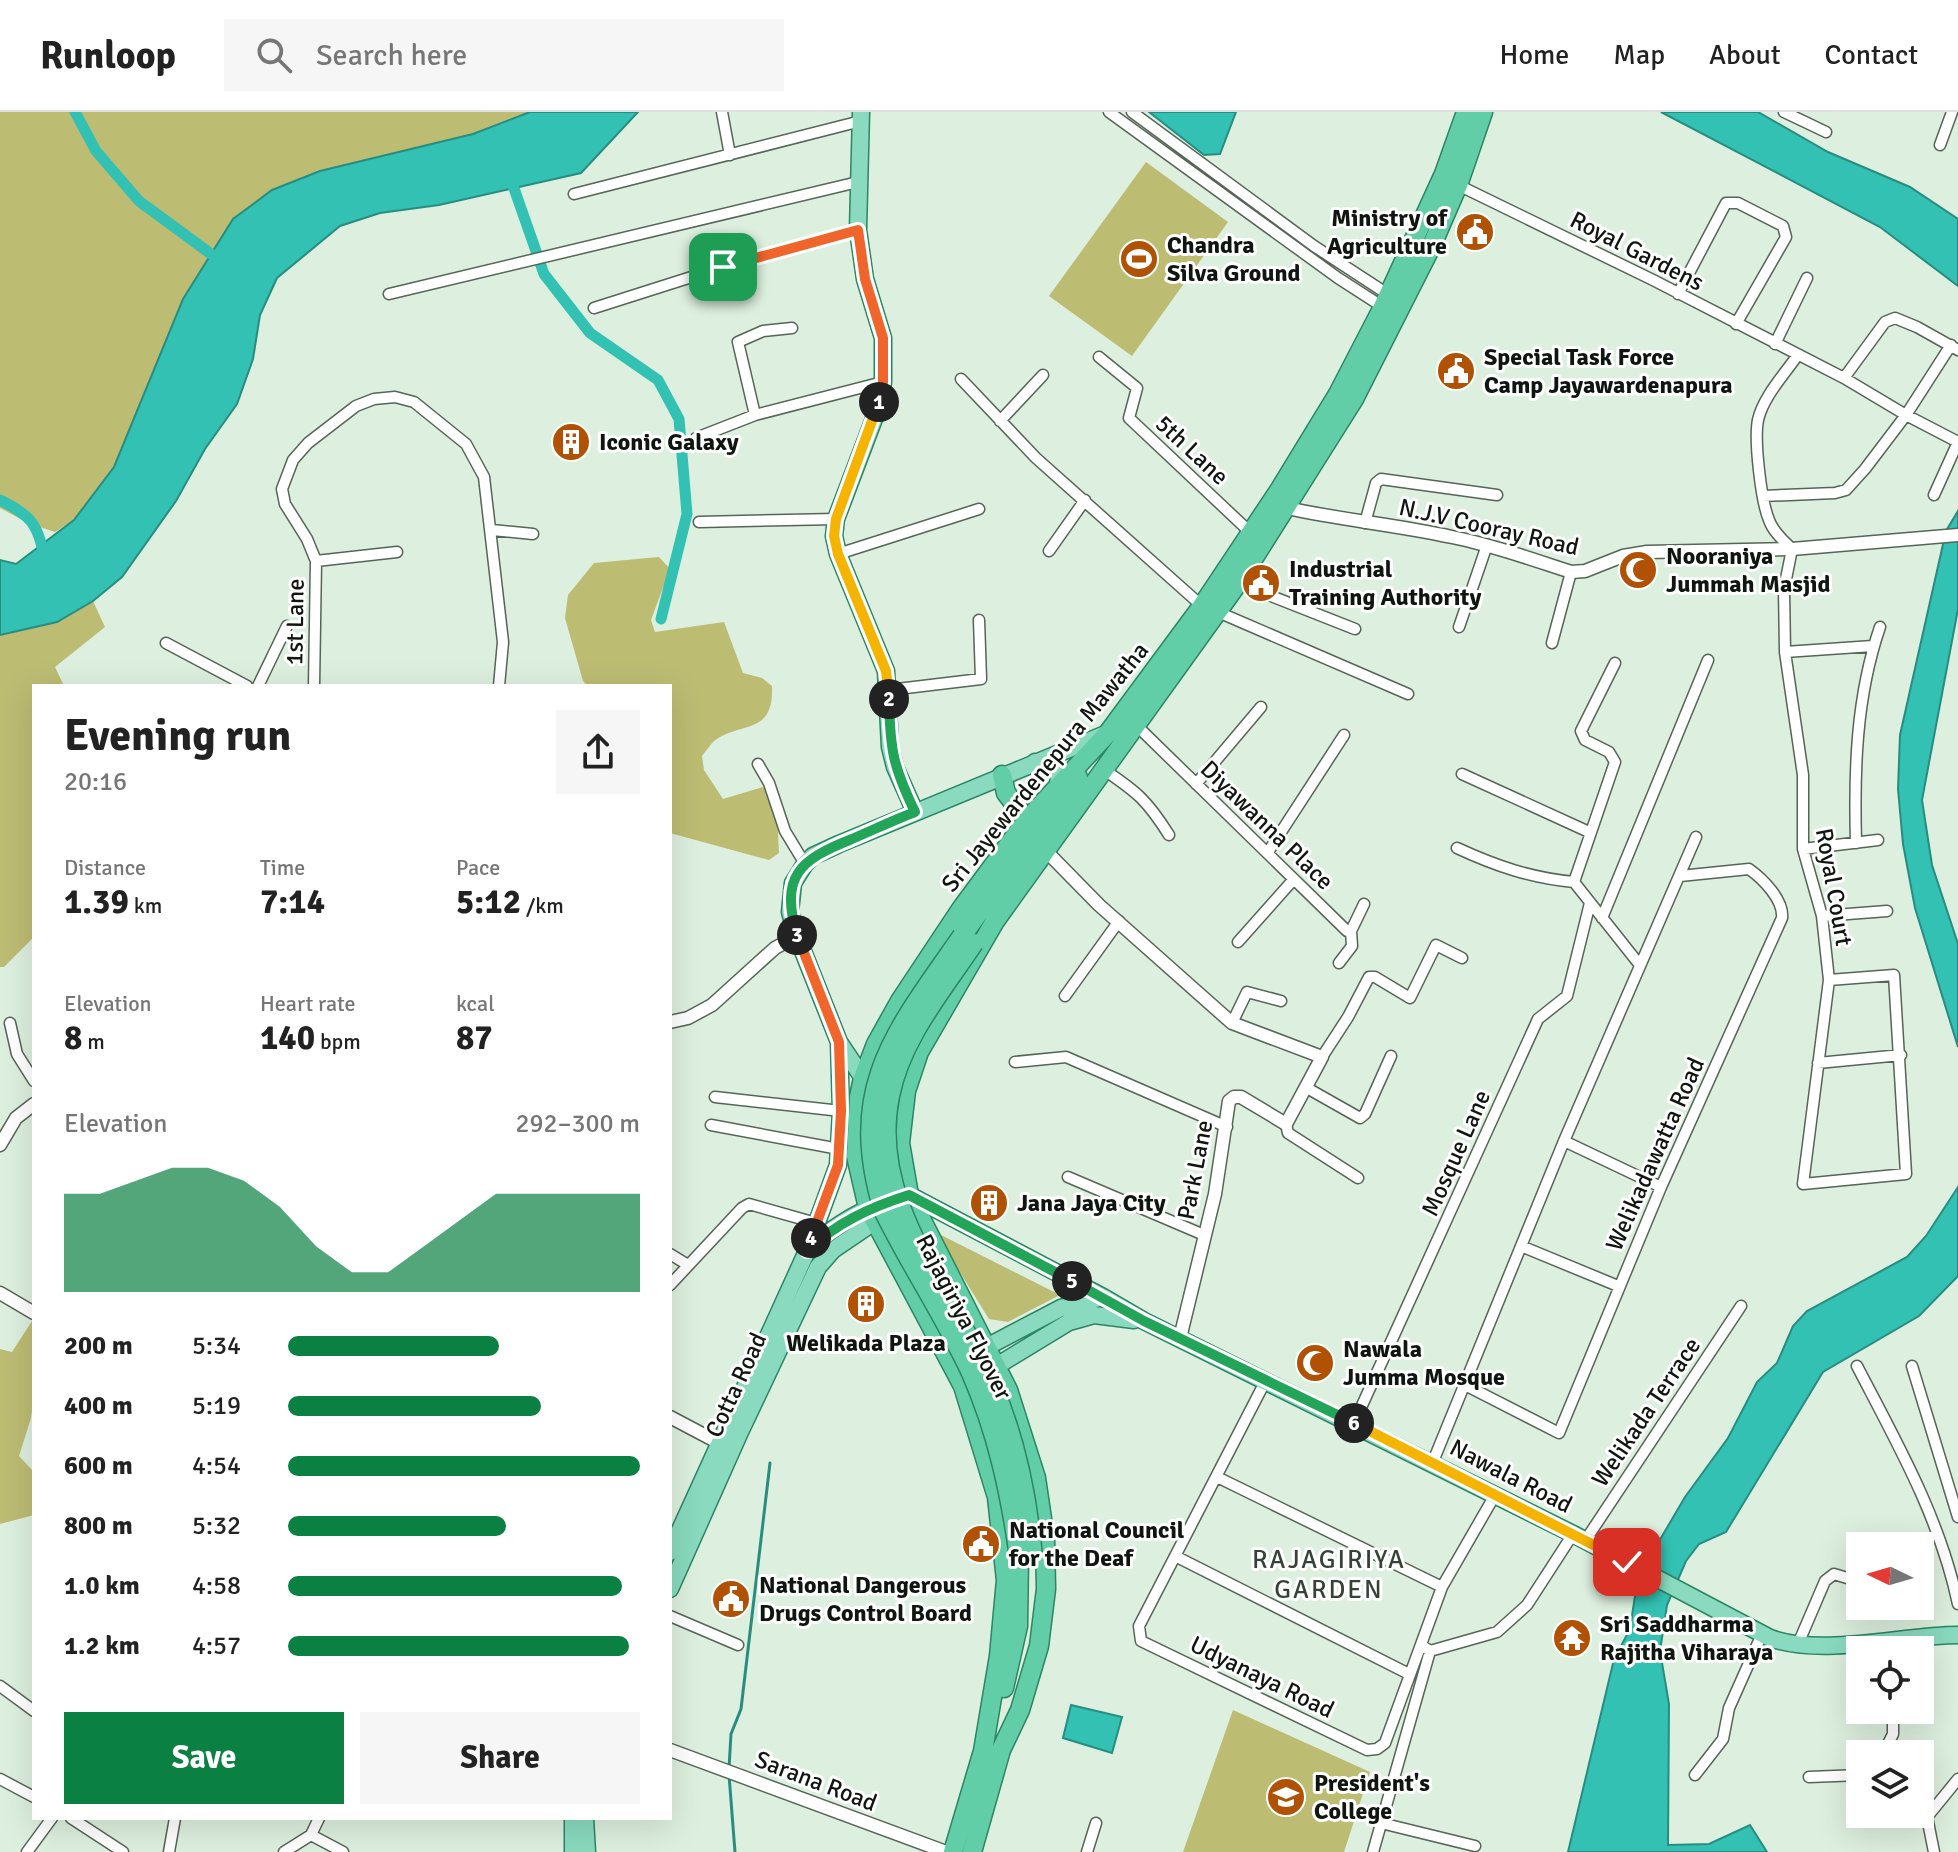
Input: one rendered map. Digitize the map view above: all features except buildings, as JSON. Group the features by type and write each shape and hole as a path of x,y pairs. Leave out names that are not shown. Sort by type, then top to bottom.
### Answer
{"highway":[{"name":"Sri Jayewardenepura Mawatha","path":"953,1852 992,1750 1020,1710 1042,1625 1046,1589 1045,1539 1036,1478 1008,1390 909,1195 900,1143 906,1091 919,1052 995,921 1135,724 1210,609 1251,533 1338,394 1386,301 1444,174 1466,112"},
{"name":"Sri Jayewardenepura Mawatha","path":"972,1852 992,1750 1006,1580 995,1487 963,1386 871,1216 856,1156 861,1088 876,1044 900,1001 961,909 1027,820 1108,733 1210,609 1238,583 1287,508 1354,399 1398,315 1458,185 1483,112"},
{"name":"Rajagiriya Flyover","path":"992,1750 1025,1657 1032,1610 1033,1558 1026,1494 1016,1450 992,1383 900,1208 886,1159 887,1117 893,1082 913,1036 1063,812 1135,724"},
{"name":"Rajagiriya Flyover","path":"992,1750 1018,1626 1021,1570 1011,1500 995,1437 970,1371 883,1210 871,1164 871,1103 884,1056 903,1021 1108,733"},
{"path":"1002,775 1006,793 1027,820"},
{"path":"995,1487 992,1435 1001,1428 1010,1431 1036,1478"}],"main road":[{"path":"861,117 858,230 865,279 883,338 883,382 877,411 836,519 834,536 838,554 882,658 889,690 890,747 898,775 915,812"},
{"path":"821,1263 806,1252 861,1088 839,1042 797,936 790,902 793,883 805,864 823,851 1108,733"},
{"path":"1035,762 1056,769 1058,785"},
{"path":"839,1042 839,1157"},
{"path":"871,1216 909,1195"},
{"name":"Nawala Road","path":"909,1195 1144,1321 1354,1423 1762,1634 1784,1643 1846,1644"},
{"name":"Cotta Road","path":"672,1584 806,1252 821,1237 871,1216"},
{"name":"Cotta Road","path":"672,1548 821,1263 871,1216"},
{"path":"953,1366 1061,1308 1103,1297"},
{"name":"Nawala Road","path":"963,1386 1069,1322 1094,1315 1144,1321"},
{"name":"Nawala Road","path":"1934,1639 1958,1635"},
{"path":"573,1852 579,1820"},
{"path":"579,1820 587,1852"}],"street":[{"path":"722,112 730,155"},
{"path":"1109,112 1338,278 1386,301"},
{"path":"1132,112 1386,301"},
{"path":"1784,112 1826,132"},
{"path":"1940,145 1952,112"},
{"path":"574,194 730,155 861,117"},
{"path":"389,294 858,182"},
{"name":"Royal Gardens","path":"1458,185 1844,378 1958,442"},
{"path":"1678,294 1726,203 1738,203 1783,226 1786,237 1736,324"},
{"path":"594,308 723,267 858,230"},
{"path":"1775,344 1807,278"},
{"path":"1763,496 1846,490 1906,415 1954,347 1895,318 1885,322 1844,378"},
{"path":"755,415 738,342 763,331 792,328"},
{"path":"1792,549 1769,521 1763,496 1757,435 1758,418 1797,356"},
{"name":"5th Lane","path":"1099,357 1137,388 1129,418 1251,533"},
{"path":"1000,421 1043,375"},
{"path":"961,379 1036,458 1210,609 1408,694"},
{"path":"696,438 755,415 883,382"},
{"name":"1st Lane","path":"314,684 316,561 307,539 285,504 282,489 293,460 308,443 356,406 374,399 395,397 414,402 466,444 484,477 492,530"},
{"path":"1934,495 1958,442"},
{"path":"1365,523 1376,483 1381,479 1497,495"},
{"path":"1049,551 1085,500"},
{"name":"N.J.V Cooray Road","path":"1287,508 1487,545 1571,572 1602,567 1623,556 1647,552 1792,549 1958,535"},
{"path":"838,554 979,509"},
{"path":"699,522 836,519"},
{"path":"499,684 503,642 492,530 533,534"},
{"path":"1459,627 1487,545"},
{"name":"Royal Court","path":"1792,549 1784,589 1785,652 1803,775 1803,849 1822,916 1829,980 1803,1184 1906,1174 1901,1055"},
{"path":"316,561 397,552"},
{"path":"1552,643 1571,572"},
{"path":"1238,583 1355,629"},
{"path":"889,690 981,679 979,620"},
{"path":"259,684 287,626"},
{"path":"1856,843 1856,738 1873,646 1880,627"},
{"path":"166,643 243,684"},
{"path":"1785,652 1873,646"},
{"path":"1602,918 1708,660"},
{"path":"1574,882 1615,762 1609,752 1585,740 1581,731 1615,663"},
{"path":"1196,784 1261,707"},
{"name":"Diyawanna Place","path":"1135,724 1347,931 1351,931"},
{"path":"1268,852 1344,735"},
{"path":"758,764 769,783 785,831 805,864"},
{"path":"1103,769 1136,791 1151,806 1169,835"},
{"path":"1462,774 1589,832"},
{"path":"1432,1464 1564,1141 1696,837"},
{"path":"1803,849 1878,840"},
{"path":"1457,848 1501,868 1542,879 1574,882 1639,964"},
{"path":"1046,851 1232,1023 1322,1057"},
{"name":"Welikadawatta Road","path":"1465,1385 1559,1433 1618,1286 1782,918 1783,909 1779,901 1749,869 1680,876"},
{"path":"1238,942 1294,879"},
{"name":"Mosque Lane","path":"1354,1423 1538,1019 1567,996 1590,903"},
{"path":"1339,963 1352,946 1351,931 1364,904"},
{"path":"1822,916 1887,911"},
{"path":"1065,996 1119,921"},
{"path":"672,1022 688,1018 712,1005 775,948 797,936"},
{"path":"1358,1178 1288,1133 1286,1124 1369,977 1375,977 1410,998 1436,945 1462,958"},
{"path":"1818,1063 1901,1055 1894,975 1829,980"},
{"path":"1232,1023 1247,992 1281,1001"},
{"path":"10,1023 17,1054 32,1078"},
{"path":"1307,1088 1360,1118 1365,1114 1391,1056"},
{"path":"1015,1062 1066,1057 1227,1127"},
{"path":"715,1097 841,1111"},
{"name":"Park Lane","path":"1180,1338 1215,1194 1229,1101 1241,1097 1286,1124"},
{"path":"0,1145 16,1118 32,1106"},
{"path":"711,1125 839,1157"},
{"path":"1564,1141 1661,1187"},
{"path":"1068,1177 1204,1235"},
{"path":"672,1283 749,1204 816,1223"},
{"path":"1521,1246 1618,1286"},
{"path":"672,1255 688,1265"},
{"path":"0,1293 32,1312"},
{"name":"Welikada Terrace","path":"1425,1648 1497,1632 1527,1605 1579,1537 1741,1306"},
{"path":"1857,1366 1938,1530 1950,1564 1958,1604"},
{"path":"1912,1366 1958,1517"},
{"name":"Udyanaya Road","path":"1266,1380 1139,1626 1141,1641 1367,1750 1377,1749 1385,1743 1409,1674 1425,1648 1442,1587 1495,1495"},
{"path":"672,1418 726,1446"},
{"path":"1217,1477 1442,1587"},
{"path":"1177,1557 1409,1674"},
{"path":"1798,1644 1825,1581 1834,1574 1846,1578"},
{"path":"672,1617 738,1645"},
{"path":"1695,1775 1723,1739 1729,1708 1762,1634"},
{"path":"1373,1852 1425,1648"},
{"path":"0,1686 32,1710"},
{"name":"Sarana Road","path":"672,1751 946,1852"},
{"path":"1809,1777 1846,1776"},
{"path":"0,1779 32,1796"},
{"path":"1934,1852 1927,1817 1958,1779"},
{"path":"27,1852 51,1820"},
{"path":"74,1820 123,1852"},
{"path":"169,1852 175,1820"},
{"path":"284,1852 311,1835 318,1820"},
{"path":"1087,1852 1096,1823"},
{"path":"1381,1823 1475,1846"},
{"path":"311,1835 343,1852"}],"shaded area":[{"path":"0,112 530,112 473,134 320,171 272,190 183,299 114,467 74,520 55,532 28,523 0,508"},
{"name":"Chandra Silva Ground","path":"1146,162 1228,222 1132,356 1049,296"},
{"path":"659,557 670,569 651,620 655,632 724,622 743,673 762,678 772,686 768,713 762,720 714,741 702,756 704,770 723,799 763,787 776,797 779,853 769,860 672,834 672,684 586,684 583,681 565,618 568,595 594,563"},
{"path":"93,601 105,627 55,667 63,684 32,684 32,939 4,967 0,967 0,635 57,622"},
{"path":"935,1232 1060,1295 1008,1322 989,1319"},
{"path":"32,1321 32,1410 19,1456 32,1470 32,1516 0,1524 0,1349 12,1352"},
{"name":"President's College","path":"1233,1710 1370,1772 1344,1852 1183,1852"}],"water":[{"path":"530,112 638,112 581,173 439,205 380,213 340,226 277,278 260,315 253,359 237,404 205,449 176,501 122,577 93,601 57,622 0,635 0,560 16,564 74,520 114,467 183,299 233,219 272,190 320,171 473,134"},
{"path":"1149,112 1236,112 1220,154 1204,155"},
{"path":"1661,112 1758,112 1828,152 1910,187 1958,219 1958,286 1880,227"},
{"path":"1958,511 1958,609 1922,800 1932,865 1958,944 1958,1047 1915,908 1903,844 1898,789 1900,735 1946,531"},
{"path":"1958,1187 1958,1276 1919,1316 1823,1372 1726,1532 1699,1544 1686,1561 1667,1605 1660,1651 1669,1704 1668,1845 1709,1844 1750,1825 1767,1852 1568,1852 1614,1659 1630,1629 1636,1589 1648,1560 1685,1497 1728,1438 1757,1382 1777,1363 1793,1326 1807,1311 1907,1257 1926,1236"},
{"path":"1071,1705 1122,1717 1112,1753 1063,1738"}],"waterway":[{"path":"75,112 96,151 139,201 211,254"},
{"path":"509,174 544,274 590,333 658,380 679,419 687,514 661,619"},
{"path":"0,500 31,521 39,535 44,557"},
{"path":"729,1768 731,1734 741,1709 770,1463"},
{"path":"729,1775 735,1852"}],"place":[{"name":"Ministry of Agriculture","path":"1475,232"},
{"name":"Chandra Silva Ground","path":"1139,259"},
{"name":"Special Task Force Camp Jayawardenapura","path":"1456,371"},
{"name":"Iconic Galaxy","path":"571,442"},
{"name":"Nooraniya Jummah Masjid","path":"1638,570"},
{"name":"Industrial Training Authority","path":"1261,583"},
{"name":"Jana Jaya City","path":"989,1203"},
{"name":"Welikada Plaza","path":"866,1304"},
{"name":"Nawala Jumma Mosque","path":"1315,1363"},
{"name":"National Council for the Deaf","path":"981,1544"},
{"name":"National Dangerous Drugs Control Board","path":"731,1599"},
{"name":"Sri Saddharma Rajitha Viharaya","path":"1572,1638"},
{"name":"President's College","path":"1286,1797"}],"district":[{"name":"RAJAGIRIYA GARDEN","path":"1329,1575"}],"route":[{"path":"723,267 858,230 865,279 883,338 883,382 877,411 836,519 834,536 838,554 886,671 890,747 901,783 915,812 813,856 798,872 793,883 790,912 839,1042 841,1111 838,1165 807,1251 821,1237 868,1208 909,1195 1144,1321 1354,1423 1627,1562"}]}
